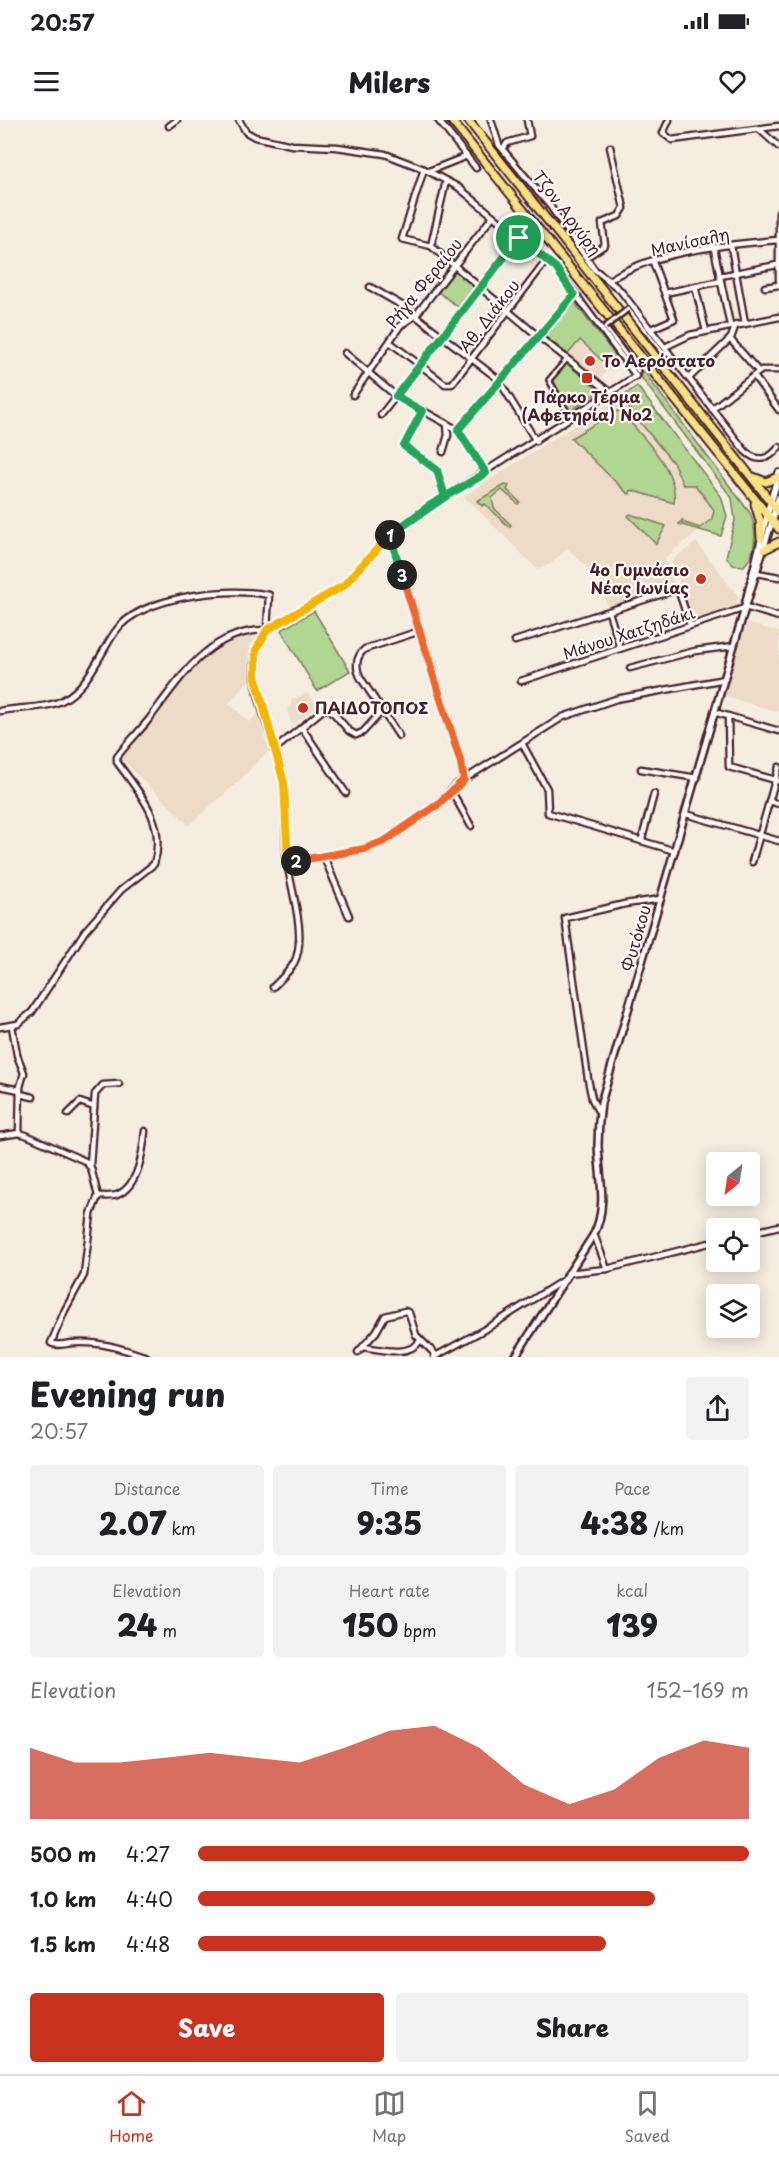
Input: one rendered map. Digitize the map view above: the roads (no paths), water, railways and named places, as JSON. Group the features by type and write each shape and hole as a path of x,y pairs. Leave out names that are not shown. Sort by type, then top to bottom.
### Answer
{"main road":[{"path":"451,120 779,529"},
{"path":"468,120 777,511"},
{"path":"747,473 764,482 778,475"},
{"name":"Φυτόκου","path":"770,518 771,502 778,475"},
{"path":"752,497 760,521 761,538"},
{"name":"Φυτόκου","path":"770,518 777,511 779,498"},
{"path":"765,549 779,542"}],"street":[{"path":"169,126 177,120"},
{"path":"239,120 249,134 264,140 302,146 372,151 426,170 464,192 547,260 563,276 574,295 637,373"},
{"path":"438,120 476,168"},
{"name":"Τζον Αργύρη","path":"491,120 496,141 594,269 609,280 651,329 753,458 766,458 779,447"},
{"path":"502,149 507,143 530,136 527,120"},
{"path":"669,120 664,134 669,139 676,140 779,126"},
{"path":"759,129 779,147"},
{"path":"587,257 605,245 602,223 619,216 624,208 610,147"},
{"path":"426,170 467,156"},
{"path":"426,170 402,237 430,246 538,337 611,393"},
{"path":"430,246 446,181"},
{"path":"765,287 779,283 777,265 779,212"},
{"name":"Ρήγα Φεραίου","path":"353,395 401,326 416,315 493,216"},
{"path":"381,415 519,238"},
{"name":"Μανίσαλη","path":"609,280 653,262 714,248 779,240"},
{"path":"731,246 745,323"},
{"path":"688,378 730,339 733,325 714,248"},
{"name":"Αθ. Διάκου","path":"420,366 450,385 547,260"},
{"path":"651,329 673,321 674,316 653,262"},
{"path":"665,293 736,272 777,265"},
{"path":"695,286 706,331"},
{"path":"370,287 416,315 501,381 536,441"},
{"path":"458,430 574,295"},
{"path":"637,373 605,327 628,309 666,355 667,349 690,335 779,317"},
{"path":"730,339 759,372"},
{"path":"391,343 420,366"},
{"path":"345,353 368,375 396,396 458,430 486,473"},
{"path":"567,359 549,380 571,418"},
{"path":"712,409 759,372 765,369 779,370"},
{"path":"273,987 292,967 297,954 298,924 288,863 284,783 254,663 257,645 267,630 343,586 390,535 445,497 611,393 637,373"},
{"path":"754,376 779,411"},
{"path":"422,411 404,446 437,470 445,497"},
{"path":"443,452 448,435 447,425"},
{"name":"Φυτόκου","path":"745,607 747,590 761,538 770,518"},
{"name":"Φυτόκου","path":"515,1357 594,1234 602,1207 598,1142 600,1114 714,712 765,549 770,518"},
{"path":"390,535 461,763 464,780"},
{"path":"757,573 779,577"},
{"path":"515,641 678,590 690,625"},
{"path":"0,711 62,701 80,687 118,628 165,602 212,592 269,595 267,630"},
{"path":"745,607 779,616"},
{"name":"Μάνου Χατζηδάκι","path":"521,681 745,607"},
{"path":"609,612 620,648"},
{"path":"0,1027 12,1026 32,1012 80,937 120,890 154,864 157,840 154,818 137,787 117,762 117,757 196,657 224,640 256,630 267,630"},
{"path":"399,736 357,670 361,653 365,649 420,632"},
{"path":"630,668 695,651 734,646"},
{"path":"288,863 364,849 385,841 437,805 464,780 523,745 555,721 591,706 672,687 725,679"},
{"path":"274,750 326,708 351,733 357,735 383,710"},
{"path":"714,712 779,731"},
{"path":"728,716 729,767 777,781"},
{"path":"302,728 346,793"},
{"path":"523,745 547,789 548,813 675,850"},
{"path":"752,862 777,781 779,767"},
{"path":"641,769 697,778"},
{"path":"451,790 471,826"},
{"path":"642,839 654,794"},
{"path":"769,801 779,804"},
{"path":"686,814 779,841"},
{"path":"324,857 349,916"},
{"path":"600,1114 592,1099 588,1079 565,918 625,904 662,899"},
{"path":"12,1026 17,1055 24,1073 20,1092 19,1133"},
{"path":"119,1084 100,1088 95,1094 90,1165 98,1196 91,1214 83,1280 51,1341 57,1345 86,1343 107,1345 147,1357"},
{"path":"0,1086 33,1097"},
{"path":"68,1114 80,1102 94,1107"},
{"path":"98,1196 116,1195 127,1188 142,1155 145,1131"},
{"path":"0,1136 19,1133 64,1150 90,1165"},
{"path":"760,1231 779,1226"},
{"path":"594,1234 607,1269"},
{"path":"568,1273 607,1269 706,1244"},
{"path":"358,1352 364,1347 385,1316 400,1311 410,1313 416,1335 435,1356 489,1327 562,1281"},
{"path":"364,1347 407,1353 414,1349 420,1341"}],"place":[{"name":"Το Αερόστατο","path":"590,361"},
{"name":"Πάρκο Τέρμα (Αφετηρία) Νο2","path":"587,378"},
{"name":"4ο Γυμνάσιο Νέας Ιωνίας","path":"701,579"},
{"name":"ΠΑΙΔΟΤΟΠΟΣ","path":"303,708"}]}
